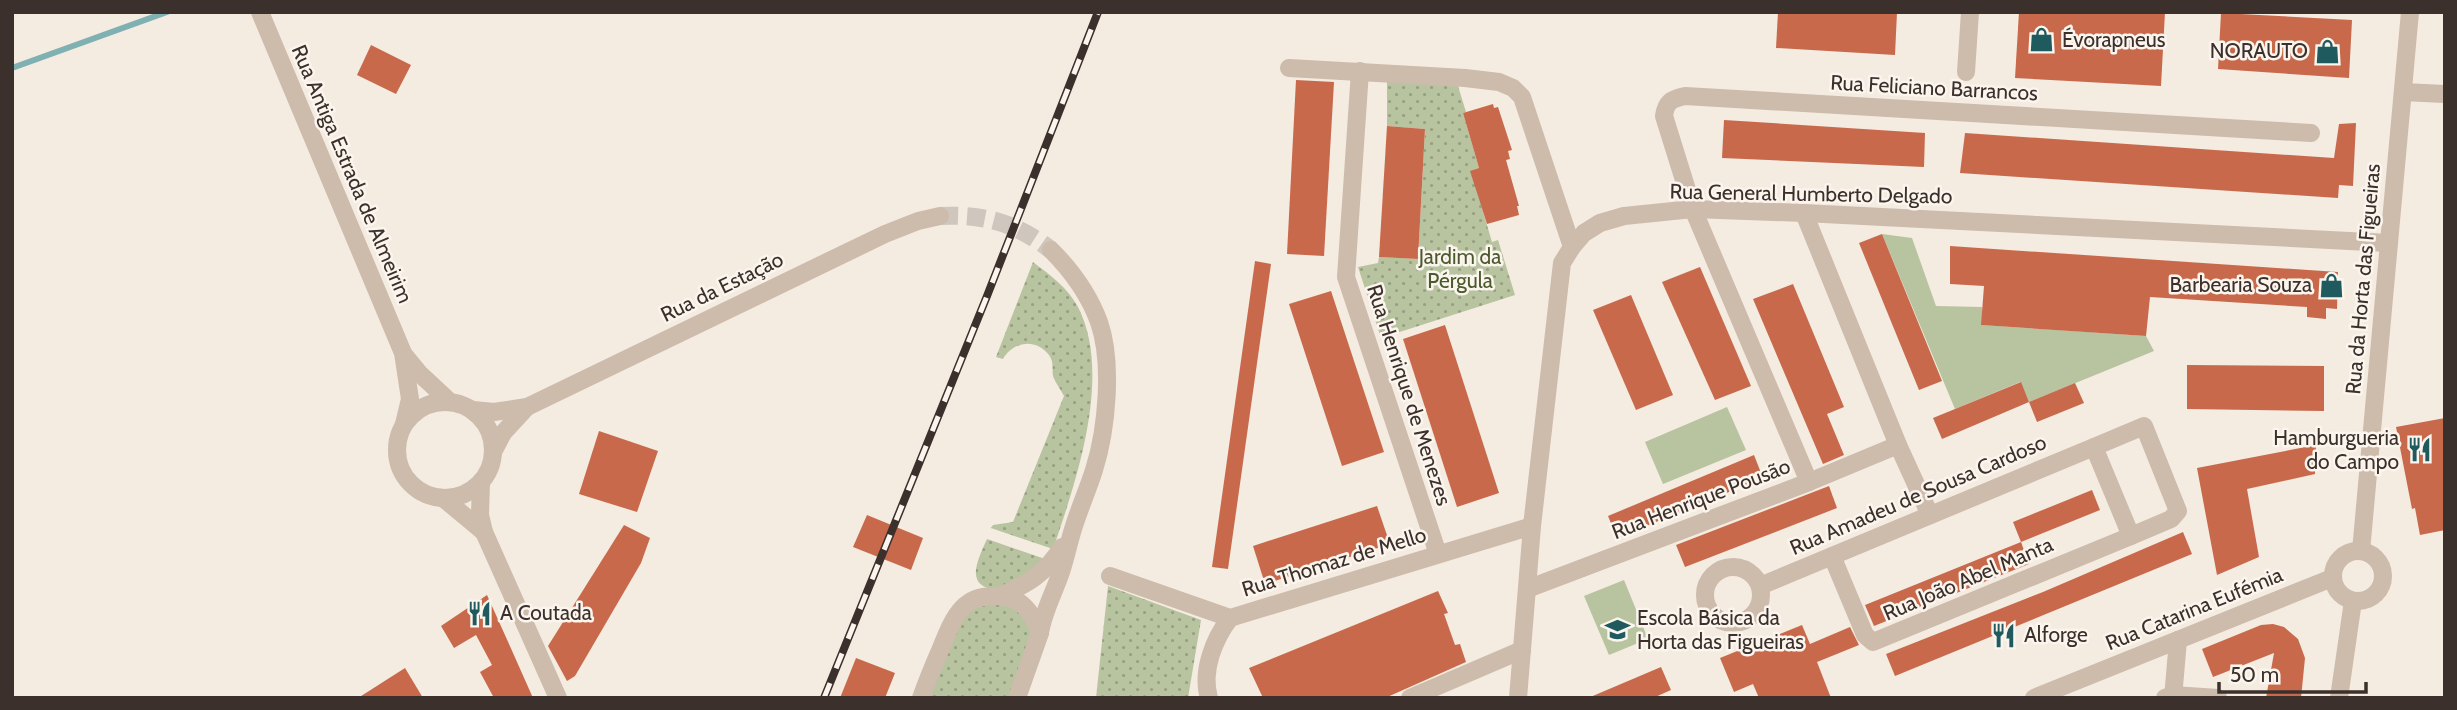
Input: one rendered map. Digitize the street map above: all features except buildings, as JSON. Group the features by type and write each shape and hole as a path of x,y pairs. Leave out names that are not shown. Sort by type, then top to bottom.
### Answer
{"street":[{"name":"Rua Antiga Estrada de Almeirim","path":"260,12 403,353 410,399 404,424"},
{"path":"1966,72 1970,12"},
{"name":"Rua da Horta das Figueiras","path":"2361,551 2410,12"},
{"path":"1289,68 1465,78 1499,82 1513,88 1522,97 1572,247"},
{"name":"Rua Henrique de Menezes","path":"1360,71 1346,277 1438,554"},
{"path":"2403,92 2445,94"},
{"name":"Rua Feliciano Barrancos","path":"1693,209 1664,116 1665,106 1671,99 1685,96 2311,133"},
{"name":"Rua General Humberto Delgado","path":"1518,698 1532,526 1562,263 1584,233 1600,223 1624,216 1693,209 2388,243"},
{"name":"Rua Henrique Pousão","path":"1527,589 1809,482 1693,209"},
{"path":"1804,213 1898,445 1930,515"},
{"name":"Rua da Estação","path":"473,410 494,412 527,407 885,234 940,216"},
{"path":"1017,698 1095,468 1105,411 1105,354 1099,322 1089,300 1066,265 1051,250"},
{"name":"Rua Antiga Estrada de Almeirim","path":"403,353 419,373 449,401"},
{"path":"449,401 473,410 488,428 493,452 488,472 481,481 462,495 443,498 429,495 414,487 400,467 396,454 397,442 404,424 422,407 432,403 449,401"},
{"name":"Rua da Estação","path":"493,452 507,427 527,407"},
{"name":"Rua João Abel Manta","path":"1832,556 1865,635 1874,642 2176,516 2177,505 2144,426 2094,447"},
{"path":"1809,482 1898,445"},
{"path":"2094,447 2131,536"},
{"name":"Rua Amadeu de Sousa Cardoso","path":"1760,586 2094,447"},
{"path":"481,481 480,515 484,532 558,698"},
{"path":"443,498 484,532"},
{"name":"Rua Thomaz de Mello","path":"1110,576 1230,618 1532,526"},
{"path":"1000,596 1039,577 1049,567 1073,528"},
{"path":"2361,551 2379,561 2383,581 2372,597 2353,601 2336,591 2332,578 2336,562 2343,555 2361,551"},
{"name":"Rua Catarina Eufémia","path":"2034,698 2332,578"},
{"path":"921,698 954,617 974,599 1000,596 1019,601 1040,633"},
{"path":"2339,698 2353,601"},
{"path":"1209,698 1206,686 1211,656 1218,634 1230,618"},
{"path":"2178,640 2170,697 2218,698"},
{"path":"1410,698 1522,650"}],"green space":[{"name":"Jardim da Pérgula","path":"1387,81 1458,86 1479,168 1471,171 1492,242 1498,240 1515,295 1381,338 1358,267 1378,263 1379,257 1418,259 1425,129 1387,126"},
{"path":"1882,234 1912,238 1936,306 1982,307 1982,325 2146,336 2154,351 2029,402 2020,382 1955,409"},
{"path":"1033,262 1074,300 1088,334 1092,364 1092,396 1087,428 1072,492 1053,549 991,528 993,525 1013,522 1064,396 1053,376 1051,358 1043,349 1024,344 1012,349 1003,359 996,357"},
{"path":"1727,407 1746,450 1663,484 1645,442"},
{"path":"987,539 1048,560 1023,582 1009,587 986,587 980,584 976,570"},
{"path":"1624,580 1648,639 1609,655 1584,596"},
{"path":"1108,586 1201,620 1188,698 1096,698"},
{"path":"1000,602 1022,613 1034,635 1010,698 927,698 958,621 972,608"}],"waterway":[{"path":"12,68 167,12"}],"tunnel":[{"path":"940,216 971,217 999,222 1025,233 1051,250"}],"railway":[{"path":"824,698 987,296 1098,12"}],"place":[{"name":"Évorapneus","path":"2042,40"},
{"name":"NORAUTO","path":"2328,51"},
{"name":"Barbearia Souza","path":"2332,285"},
{"name":"Hamburgueria do Campo","path":"2419,450"},
{"name":"A Coutada","path":"480,613"},
{"name":"Escola Básica da Horta das Figueiras","path":"1617,630"},
{"name":"Alforge","path":"2004,635"}]}
